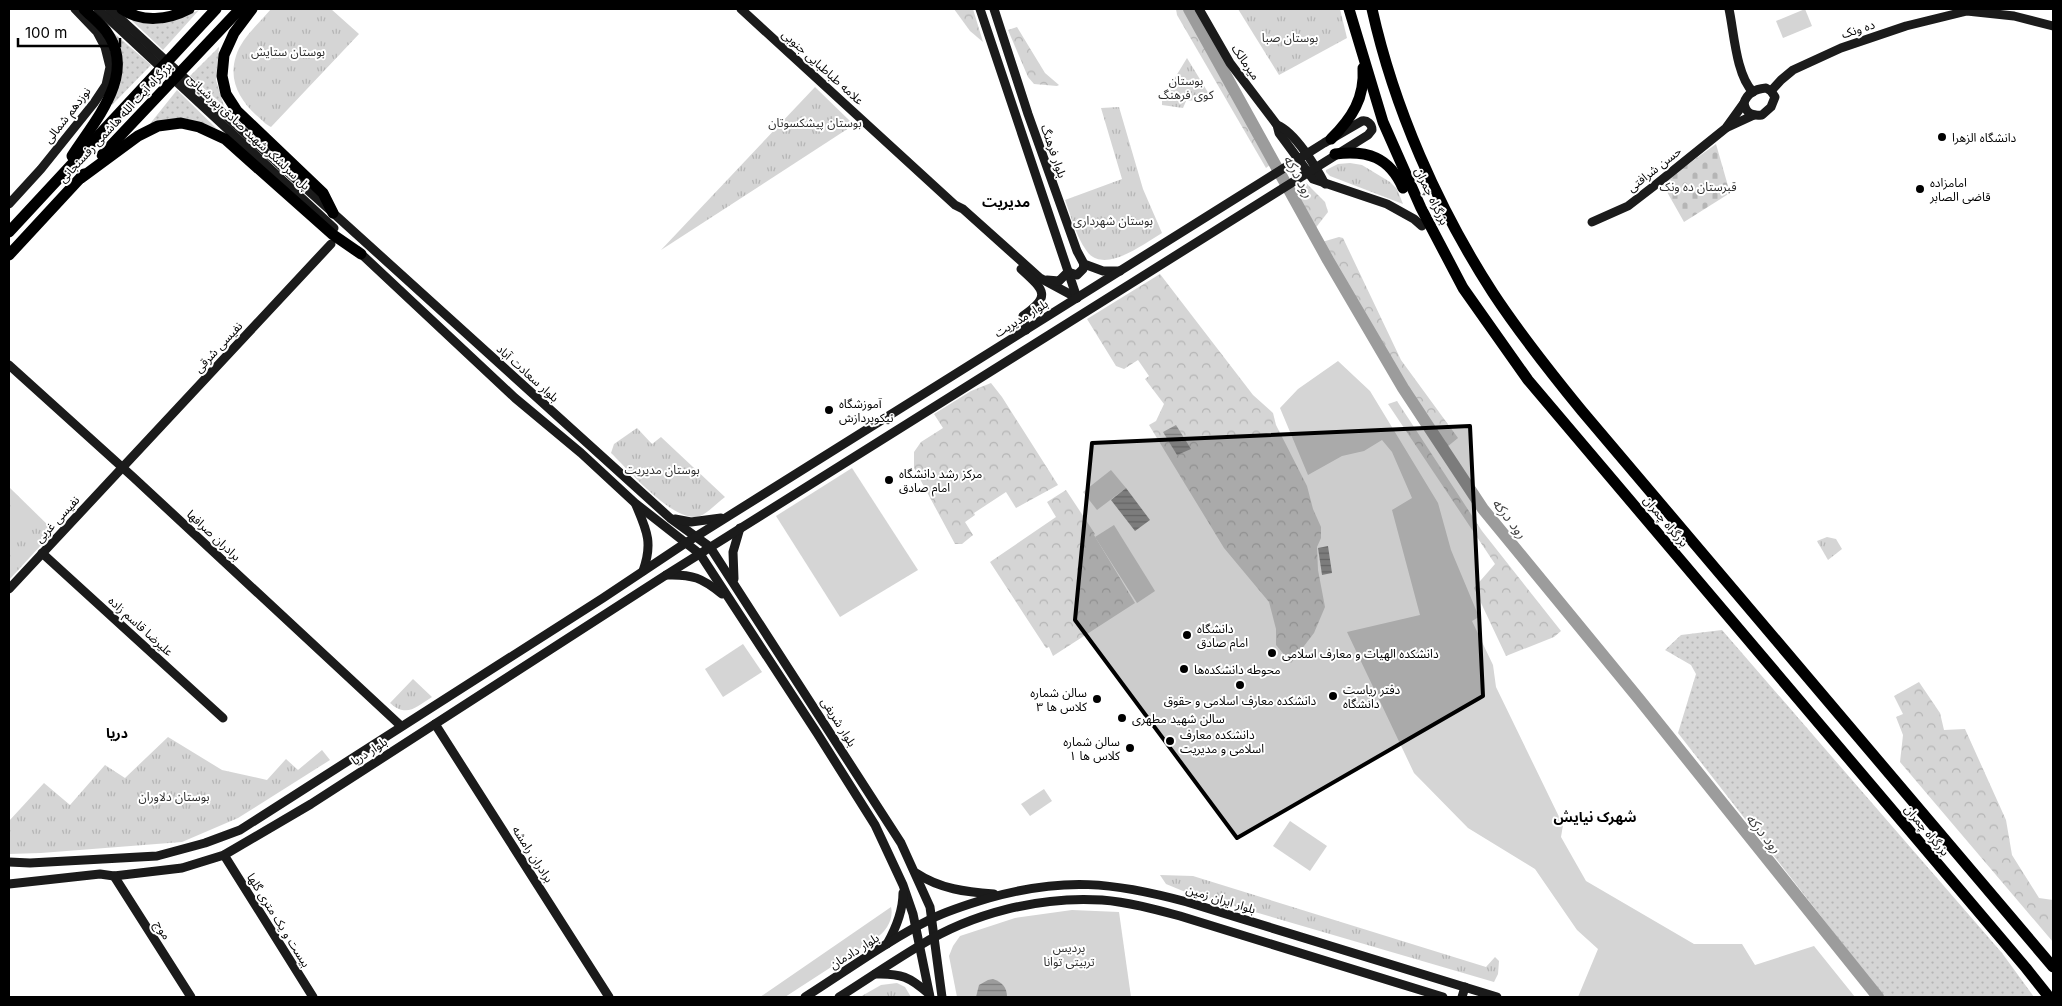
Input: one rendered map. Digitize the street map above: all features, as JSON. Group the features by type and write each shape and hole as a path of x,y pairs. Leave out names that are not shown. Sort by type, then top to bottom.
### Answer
{"highway":[{"path":"57,180 108,100 117,76 116,54 110,37 84,9"},
{"path":"122,9 141,17 156,19 177,15 189,9"},
{"name":"بزرگراه آیت الله هاشمی رفسنجانی","path":"9,232 216,9"},
{"name":"بزرگراه آیت الله هاشمی رفسنجانی","path":"9,255 240,9"},
{"path":"252,9 234,34 224,55 222,76 226,94 241,114 323,193 333,213"},
{"name":"بزرگراه چمران","path":"1349,9 1383,122 1421,208 1464,288 1528,380 2049,997"},
{"name":"بزرگراه چمران","path":"1372,9 1403,110 1432,183 1472,259 1493,294 1532,349 1582,411 2053,967"},
{"path":"1328,141 1349,119 1357,107 1362,90 1363,70 1361,51"},
{"path":"81,178 138,136 158,126 181,123 199,127 225,139 332,234 360,254"},
{"path":"1335,154 1349,152 1365,154 1390,166 1398,176 1422,226 1447,271 1464,288"}],"main road":[{"name":"نوزدهم شمالی","path":"9,204 41,169 94,103 106,85 110,67 106,47 97,32 75,9"},
{"name":"پل سرلشکر شهید صادق پورشیانی","path":"98,9 146,47"},
{"name":"پل سرلشکر شهید صادق پورشیانی","path":"110,9 146,47 360,254"},
{"name":"علامه طباطبایی جنوبی","path":"741,9 955,205 959,212 1038,286 1042,298 1039,305 1023,316 1026,330"},
{"name":"بلوار فرهنگ","path":"980,9 1077,298"},
{"name":"بلوار فرهنگ","path":"994,9 1068,230 1084,264"},
{"name":"میرمالک","path":"1199,9 1230,63 1277,125 1279,134 1313,179 1387,204 1414,219 1422,226"},
{"path":"1729,9 1742,74 1747,86 1753,92"},
{"name":"ده ونک","path":"1771,91 1780,80 1793,70 1841,48 1906,26 1969,10 2014,16 2053,26"},
{"path":"1726,128 1746,98 1753,92 1762,88 1771,91 1775,99 1771,107 1762,115 1748,113 1744,103"},
{"name":"پل سرلشکر شهید صادق پورشیانی","path":"212,109 333,213"},
{"path":"1726,128 1754,115"},
{"name":"بلوار مدیریت","path":"696,536 1359,122 1365,121 1371,125 1371,131 1367,136 1335,154"},
{"name":"حسن شرافتی","path":"1592,222 1628,206 1726,128"},
{"path":"710,547 1335,154"},
{"name":"علامه طباطبایی جنوبی","path":"955,205 964,208 1040,278 1077,298"},
{"name":"بلوار سعادت آباد","path":"333,213 670,518 710,547"},
{"name":"نفیسی شرقی","path":"122,467 331,244"},
{"path":"360,254 547,426 581,453 635,503 684,544 700,554"},
{"path":"1040,278 1059,281 1068,272 1077,276 1083,269 1084,264 1103,271 1120,271"},
{"name":"برادران صرافها","path":"9,365 122,467 401,726"},
{"path":"918,398 914,408 919,411 927,411"},
{"path":"547,426 556,415"},
{"name":"نفیسی غربی","path":"9,589 122,467"},
{"path":"780,484 772,494 772,499 777,502 790,498"},
{"path":"635,503 649,543 643,571"},
{"path":"670,518 691,522 706,521 730,515"},
{"path":"734,582 732,561 740,528"},
{"name":"بلوار دریا","path":"9,862 30,863 157,856 205,843 240,830 613,592 696,536"},
{"name":"بلوار دریا","path":"9,884 100,874 114,876 182,868 224,855 310,804 710,547"},
{"name":"بلوار شریفی","path":"710,547 892,829 915,872 930,907 942,997"},
{"name":"علیرضا قاسم زاده","path":"42,553 223,718"},
{"name":"بلوار شریفی","path":"700,554 875,825 903,885 916,927 930,995"},
{"path":"666,574 694,576 709,583 729,599"},
{"path":"613,592 619,597 621,603"},
{"path":"792,695 802,688"},
{"name":"برادران رامشه","path":"435,724 609,997"},
{"path":"302,792 310,795 310,804"},
{"name":"بیست و یک متری گلها","path":"224,855 313,997"},
{"path":"915,872 929,881 953,890 1002,895"},
{"name":"موج","path":"114,876 191,997"},
{"name":"بلوار ایران زمین","path":"932,918 1002,895 1057,884 1102,884 1140,889 1465,987 1474,994 1497,997"},
{"path":"886,946 895,930 901,912 903,885"},
{"path":"839,997 934,937 985,916 1020,906 1058,900 1101,900 1137,905 1180,916 1438,996"},
{"name":"بلوار دادمان","path":"805,997 932,918"},
{"path":"875,974 895,974 914,980 930,995"},
{"path":"1462,997 1465,987"}],"highlighted area":[{"path":"1470,426 1483,696 1237,838 1075,620 1092,443"}],"green space":[{"name":"بوستان ستایش","path":"271,9 331,9 359,34 271,127 245,103 237,89 234,65 242,43"},
{"path":"954,9 973,9 983,42 970,31"},
{"path":"1176,9 1183,9 1271,164 1266,168 1177,15"},
{"name":"بوستان صبا","path":"1238,9 1340,9 1347,38 1279,75"},
{"path":"1805,9 1812,26 1783,38 1776,21"},
{"path":"199,10 163,50 127,16 181,18"},
{"path":"1017,27 1045,73 1059,85 1034,84 1028,77 1008,30"},
{"path":"115,34 151,65 112,105 113,36"},
{"path":"219,47 216,80 224,106 190,76"},
{"name":"بوستان کوی فرهنگ","path":"1187,58 1212,99 1186,101 1183,108 1162,105 1162,99"},
{"name":"بوستان پیشکسوتان","path":"815,87 851,122 852,126 661,250"},
{"path":"177,90 217,129 207,125 149,125"},
{"name":"بوستان شهرداری","path":"1119,107 1143,189 1162,233 1123,255 1113,259 1102,260 1093,257 1082,244 1065,200 1122,179 1101,108"},
{"name":"قبرستان ده ونک","path":"1716,144 1730,193 1684,222 1662,183"},
{"path":"1338,164 1362,165 1390,182 1397,189 1403,204 1330,176 1326,172 1326,170"},
{"path":"1306,183 1325,202 1328,212 1314,230 1293,192"},
{"path":"1339,237 1343,238 1401,360 1458,438 1447,447 1384,349 1322,242"},
{"path":"1160,274 1253,395 1273,413 1276,425 1307,486 1313,509 1321,527 1321,538 1317,547 1318,570 1325,607 1314,633 1291,663 1276,645 1276,629 1269,602 1224,548 1149,425 1156,421 1164,404 1145,379 1149,376 1138,360 1124,369 1116,366 1087,319"},
{"path":"1338,361 1370,391 1438,503 1451,550 1479,617 1472,621 1493,665 1496,687 1563,825 1561,837 1586,881 1694,944 1742,944 1755,965 1814,946 1855,997 1578,997 1598,949 1577,930 1535,869 1468,828 1414,773 1347,632 1420,615 1392,510 1412,498 1392,452 1382,440 1364,451 1342,456 1308,475 1280,408 1298,389"},
{"path":"991,383 1002,397 1058,485 1016,508 1006,492 974,513 975,515 965,522 973,535 962,544 955,544 914,468 914,452 921,442 943,428 934,414 971,391"},
{"path":"1397,401 1482,531 1561,631 1554,637 1506,656 1474,588 1495,564 1388,404"},
{"name":"بوستان مدیریت","path":"637,428 652,444 661,437 725,497 703,515 690,517 678,512 652,494 611,453 614,444"},
{"path":"852,468 918,570 840,617 776,516"},
{"path":"1111,470 1126,488 1097,510 1083,492"},
{"path":"9,487 54,531 9,580"},
{"path":"1066,490 1095,534 1135,603 1053,656 1049,647 1046,648 990,562 1056,517 1047,502"},
{"path":"18,500 38,518 13,545 9,541 9,509"},
{"path":"1114,525 1155,591 1137,603 1095,537"},
{"path":"1827,537 1836,539 1842,549 1828,560 1817,541"},
{"path":"1722,630 2002,953 2034,997 1884,997 1678,733 1696,674 1691,665 1665,650 1681,635"},
{"path":"743,644 762,672 723,697 705,669"},
{"path":"413,679 432,697 407,710 401,710 390,703"},
{"path":"1919,682 1940,713 1944,730 1965,729 2006,820 2012,855 2039,898 2053,900 2053,942 1900,762 1903,735 1896,717 1903,714 1894,696"},
{"name":"بوستان دلاوران","path":"168,737 222,770 267,780 286,759 298,770 322,750 330,760 238,818 182,842 9,854 9,821 44,783 70,805 105,765 125,778"},
{"path":"1044,789 1052,801 1030,816 1021,804"},
{"path":"1290,821 1327,846 1310,871 1273,846"},
{"path":"1160,875 1193,876 1486,967 1495,957 1499,961 1498,974 1494,982 1183,891 1166,884"},
{"path":"891,907 892,912 888,925 876,938 785,997 760,997"},
{"name":"پردیس تربیتی توانا","path":"1072,910 1119,912 1131,997 957,997 949,956 960,936 1015,918"},
{"path":"897,983 905,987 911,997 860,997 881,985"}],"shaded area":[{"path":"1176,425 1191,449 1177,455 1163,432"},
{"path":"1126,488 1150,520 1135,531 1111,500"},
{"path":"1328,546 1332,573 1322,575 1318,548"},
{"path":"993,979 1003,985 1007,997 976,997 979,985"}],"waterway":[{"name":"رود درکه","path":"1189,9 1328,260 1403,388 1483,509 1639,699 1878,997"}],"place":[{"name":"دانشگاه الزهرا","path":"1942,137"},
{"name":"امامزاده قاضی الصابر","path":"1920,189"},
{"name":"آموزشگاه نیکوپردازش","path":"829,410"},
{"name":"مرکز رشد دانشگاه امام صادق","path":"889,480"},
{"name":"دانشگاه امام صادق","path":"1187,635"},
{"name":"دانشکده الهیات و معارف اسلامی","path":"1272,653"},
{"name":"محوطه دانشکده‌ها","path":"1184,669"},
{"name":"دانشکده معارف اسلامی و حقوق","path":"1240,685"},
{"name":"دفتر ریاست دانشگاه","path":"1333,696"},
{"name":"سالن شماره ۳ کلاس ها","path":"1097,699"},
{"name":"سالن شهید مطهری","path":"1122,718"},
{"name":"دانشکده معارف اسلامی و مدیریت","path":"1170,741"},
{"name":"سالن شماره ۱ کلاس ها","path":"1130,748"}],"district":[{"name":"مدیریت","path":"1006,201"},
{"name":"دریا","path":"117,732"},
{"name":"شهرک نیایش","path":"1595,816"}]}
